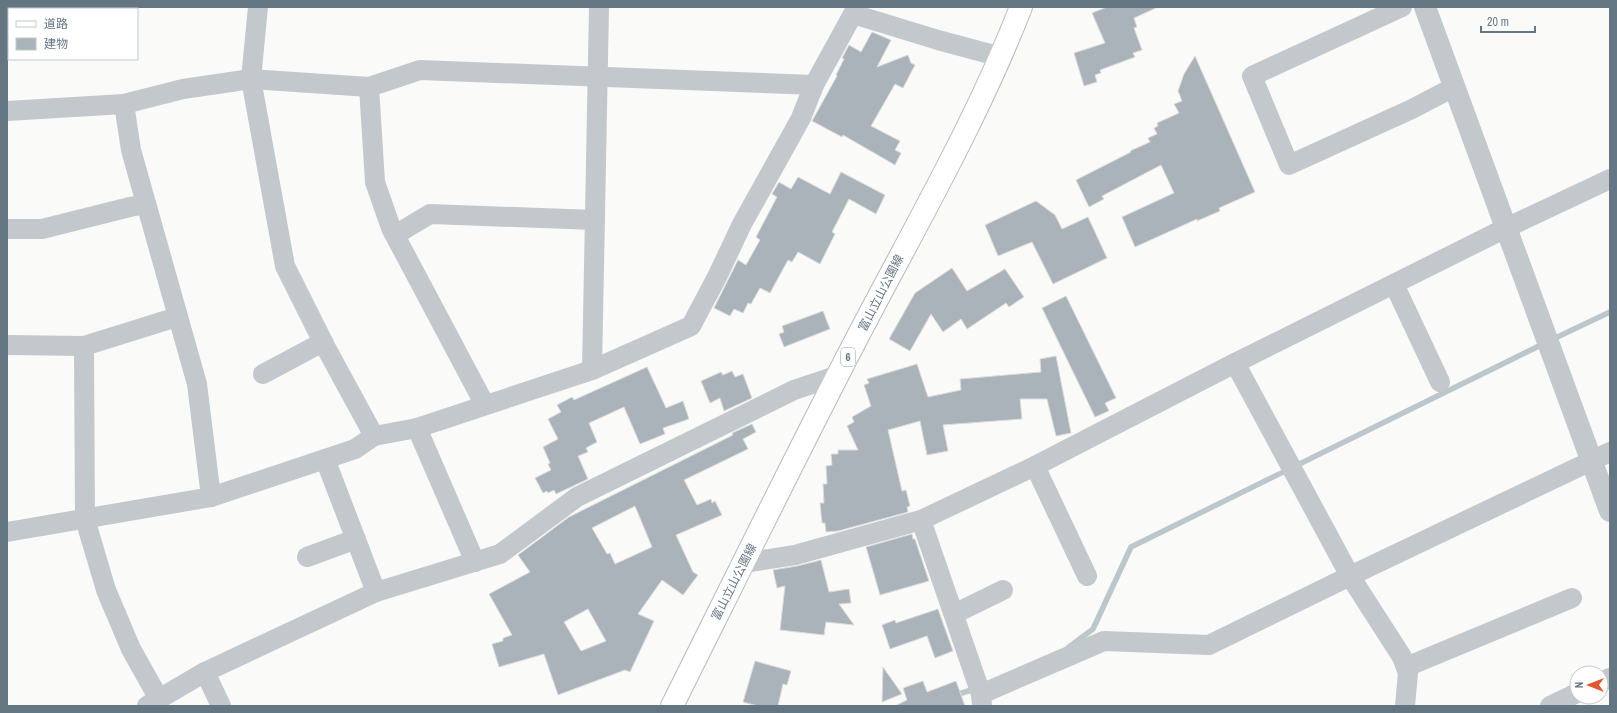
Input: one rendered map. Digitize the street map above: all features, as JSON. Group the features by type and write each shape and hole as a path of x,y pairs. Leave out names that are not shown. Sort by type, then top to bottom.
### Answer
{"main road":[{"name":"富山立山公園線","path":"672,706 838,374 947,166 1001,57 1021,7"}],"street":[{"path":"258,7 251,79 285,266 323,342 374,436"},
{"path":"592,370 599,7"},
{"path":"1402,7 1252,76 1289,165 1412,109 1454,87"},
{"path":"1424,7 1610,511"},
{"path":"7,532 211,497 355,449 374,436 417,428 592,370 691,326 717,277 742,224 800,118 814,85 853,14 938,40 1001,57"},
{"path":"7,111 124,104 183,89 251,79 368,87 420,70 814,85"},
{"path":"368,87 375,182 391,228 485,405"},
{"path":"124,104 131,150 197,384 211,497"},
{"path":"744,563 795,555 921,520 1035,466 1235,362 1506,228 1610,179"},
{"path":"7,229 42,228 130,206 146,204"},
{"path":"395,234 430,214 595,220"},
{"path":"1394,284 1440,382"},
{"path":"7,345 84,346 177,317"},
{"path":"263,374 323,342"},
{"path":"84,346 85,519 106,590 153,703 205,672 376,592 500,554 577,497 794,390 838,374"},
{"path":"1235,362 1350,576 1402,657 1408,673 1405,706"},
{"path":"417,428 475,562"},
{"path":"921,520 982,700 1104,641 1209,645 1610,452"},
{"path":"325,460 376,592"},
{"path":"1035,466 1087,576"},
{"path":"307,557 356,539"},
{"path":"954,614 1003,590"},
{"path":"1406,667 1572,598"},
{"path":"205,672 221,706"},
{"path":"1550,706 1569,697"}],"building":[{"path":"1107,7 1158,7 1134,18 1137,27 1134,28 1142,50 1133,53 1135,57 1100,70 1101,73 1095,75 1097,82 1084,86 1074,53 1105,43 1092,13"},
{"path":"872,32 891,40 877,67 908,55 911,63 915,65 903,88 895,84 871,126 900,141 895,150 901,153 895,165 843,135 842,137 812,121 837,76 836,75 844,59 842,58 849,45 861,52"},
{"path":"1195,56 1255,192 1219,208 1220,211 1197,221 1197,219 1135,247 1122,217 1174,193 1161,165 1102,196 1104,199 1089,207 1076,180 1150,142 1148,138 1157,134 1154,128 1158,126 1157,123 1179,113 1174,104 1182,101 1178,91 1184,74"},
{"path":"841,172 885,195 876,214 849,199 832,232 835,234 820,264 798,252 792,262 788,260 770,293 760,288 751,304 748,303 743,313 734,309 730,316 714,308 738,260 746,265 760,240 756,237 777,197 772,194 779,182 791,189 798,177 830,194"},
{"path":"1036,201 1055,215 1062,229 1088,217 1107,258 1053,284 1032,242 998,256 985,225"},
{"path":"952,268 967,291 1005,269 1024,297 1009,307 1006,303 967,329 961,319 943,332 931,314 910,351 889,339 915,293"},
{"path":"1066,296 1116,398 1105,403 1109,411 1095,417 1042,308"},
{"path":"823,311 830,329 784,347 779,334 784,332 782,326"},
{"path":"1056,356 1071,433 1056,436 1047,399 1020,399 1022,419 943,425 948,451 927,455 920,421 888,430 902,491 906,490 910,506 907,507 908,512 838,531 826,532 825,523 822,523 820,503 824,503 823,484 827,484 826,466 832,465 831,454 838,454 838,450 858,450 847,426 854,422 852,417 871,406 864,385 869,383 867,379 917,364 928,397 961,390 960,379 1041,372 1040,359"},
{"path":"647,367 666,408 683,401 689,419 663,428 665,434 640,444 624,407 589,423 597,442 586,448 588,452 578,456 588,479 556,494 554,490 548,493 547,491 543,493 535,478 551,470 548,464 550,463 543,447 558,439 548,419 561,412 557,405 572,397 574,400"},
{"path":"732,371 735,377 743,374 752,398 724,411 720,398 710,403 701,381 721,372 723,375"},
{"path":"752,424 756,432 743,439 748,449 684,480 697,505 711,499 712,503 715,501 722,515 676,535 693,572 698,575 683,595 662,580 638,614 654,621 630,672 625,670 558,695 544,654 499,667 492,644 503,641 503,638 512,635 489,594 530,572 518,555 569,517 733,435 732,433","holes":["635,506 652,547 615,564 610,553 607,554 592,528","588,609 606,641 581,651 564,622"]},
{"path":"912,534 929,581 880,595 866,547"},
{"path":"821,560 829,592 849,589 851,603 839,604 854,625 826,622 824,635 780,630 785,586 777,588 773,570"},
{"path":"938,609 953,651 935,658 927,636 890,649 882,625 895,620 896,623"},
{"path":"755,661 791,671 787,685 783,684 778,706 758,706 743,702"},
{"path":"883,667 902,694 882,702"},
{"path":"923,681 927,692 956,681 965,706 895,706 907,700 903,688"}],"waterway":[{"path":"1551,340 1610,312"},
{"path":"1069,647 1093,629 1131,547 1543,344"},
{"path":"955,695 975,689"}]}
